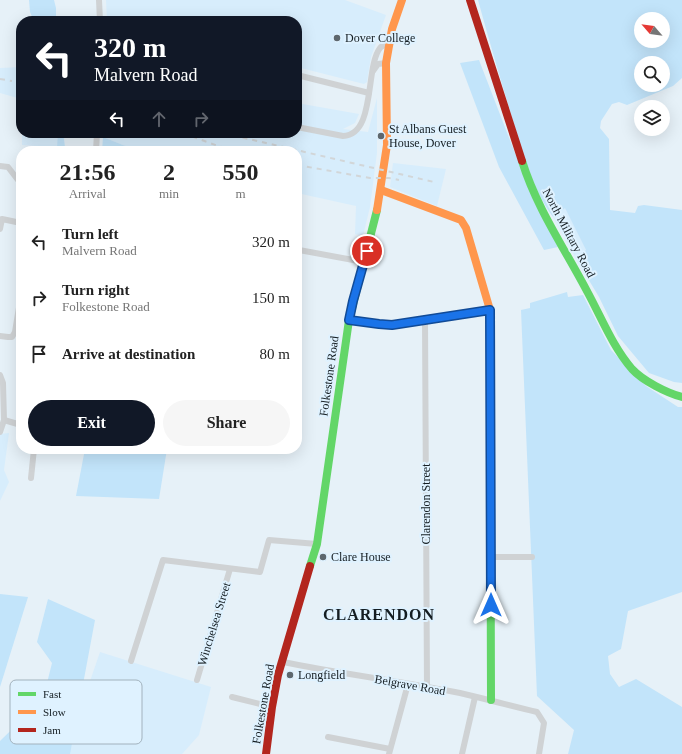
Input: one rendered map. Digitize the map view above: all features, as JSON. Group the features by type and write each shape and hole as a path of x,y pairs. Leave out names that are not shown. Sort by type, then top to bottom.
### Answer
{"street":[{"path":"99,0 100,16"},
{"name":"Folkestone Road","path":"266,754 272,707 282,662 317,544 349,320 375,223 382,188 387,145 386,63 388,44 402,0"},
{"name":"North Military Road","path":"470,0 523,164 537,202 588,293 611,339 626,361 633,370 650,382 668,393 682,397"},
{"path":"302,127 343,136 349,136 356,131 366,110 375,58 383,46 388,44"},
{"path":"373,72 378,64 386,63"},
{"path":"302,75 369,93"},
{"path":"0,166 8,167 16,177"},
{"path":"382,188 461,220 466,228 490,310 491,700"},
{"path":"0,229 2,219 16,222"},
{"path":"302,251 364,262"},
{"path":"349,320 392,325 490,310"},
{"name":"Clarendon Street","path":"425,320 427,687"},
{"path":"0,336 12,336 15,332 16,326"},
{"path":"0,374 3,383 4,420 0,432"},
{"path":"4,420 16,424"},
{"path":"31,478 33,454"},
{"path":"131,661 163,560 260,572 270,540 317,544"},
{"path":"491,557 532,557"},
{"name":"Winchelsea Street","path":"197,680 230,569"},
{"name":"Belgrave Road","path":"282,662 336,673 427,687 491,700 537,712 544,723 539,754"},
{"path":"328,737 390,752 408,684"},
{"path":"232,697 272,707"},
{"path":"462,754 475,697"}],"shaded area":[{"path":"29,0 54,0 56,16 32,16"},
{"name":"Dover College","path":"106,0 345,0 386,15 371,57 367,82 364,84 302,68 302,16 107,16"},
{"path":"478,0 682,0 682,78 670,87 670,56 634,56 634,92 658,92 639,100 634,100 634,102 627,105 619,102 612,104 601,121 600,128 609,139 610,210 635,213 638,206 644,205 682,210 682,383 674,382 649,373 618,336 599,297 575,257 586,250 565,208 553,217 534,183 500,76"},
{"path":"479,60 532,197 558,247 544,250 499,167 460,63"},
{"path":"16,67 16,98 0,93 0,68"},
{"path":"377,98 377,153 370,207 363,236 355,234 356,206 302,194 302,146 126,146 106,138 302,138 302,104 359,114 355,123 343,129 368,132"},
{"path":"22,138 64,138 65,146 22,145"},
{"path":"58,138 64,138 65,146 57,146"},
{"path":"103,138 106,138 126,146 102,146"},
{"path":"393,163 446,169 437,206 390,187"},
{"path":"565,207 586,250 575,257 553,217"},
{"path":"567,292 568,297 583,295 611,350 646,386 678,407 682,407 682,592 628,611 621,649 608,656 610,674 619,687 636,679 682,707 682,754 568,754 574,730 537,696 521,310 530,308 530,303"},
{"path":"9,433 4,470 9,482 0,501 0,434"},
{"path":"84,454 166,454 159,499 76,496"},
{"path":"0,594 28,597 0,687"},
{"path":"48,599 95,620 84,680 48,680 52,663 37,642"},
{"path":"100,652 211,687 199,735 182,754 65,754 68,744 142,744 142,680 90,680"},
{"path":"10,731 10,744 72,744 70,754 0,754 0,741"}],"railway":[{"path":"0,79 12,81"},
{"path":"196,138 218,146"},
{"path":"245,138 279,146"},
{"path":"302,151 434,182"},
{"path":"302,166 370,178 389,178 399,180"}],"traffic: fast":[{"path":"522,161 528,179 543,212 619,352 632,369 642,378 662,390 682,397"},
{"path":"310,566 317,544 349,320 377,210"},
{"path":"490,332 491,700"}],"traffic: slow":[{"path":"377,210 387,145 386,63 392,29 402,0"},
{"path":"381,190 461,220 466,228 490,310 490,332"}],"traffic: jam":[{"path":"470,0 522,161"},
{"path":"266,754 278,675 310,566"}],"place":[{"name":"Dover College","path":"337,38"},
{"name":"St Albans Guest House, Dover","path":"381,136"},
{"name":"Clare House","path":"323,557"},
{"name":"Longfield","path":"290,675"}],"district":[{"name":"CLARENDON","path":"379,614"}],"route":[{"path":"367,251 349,320 392,325 490,310 491,605"}]}
